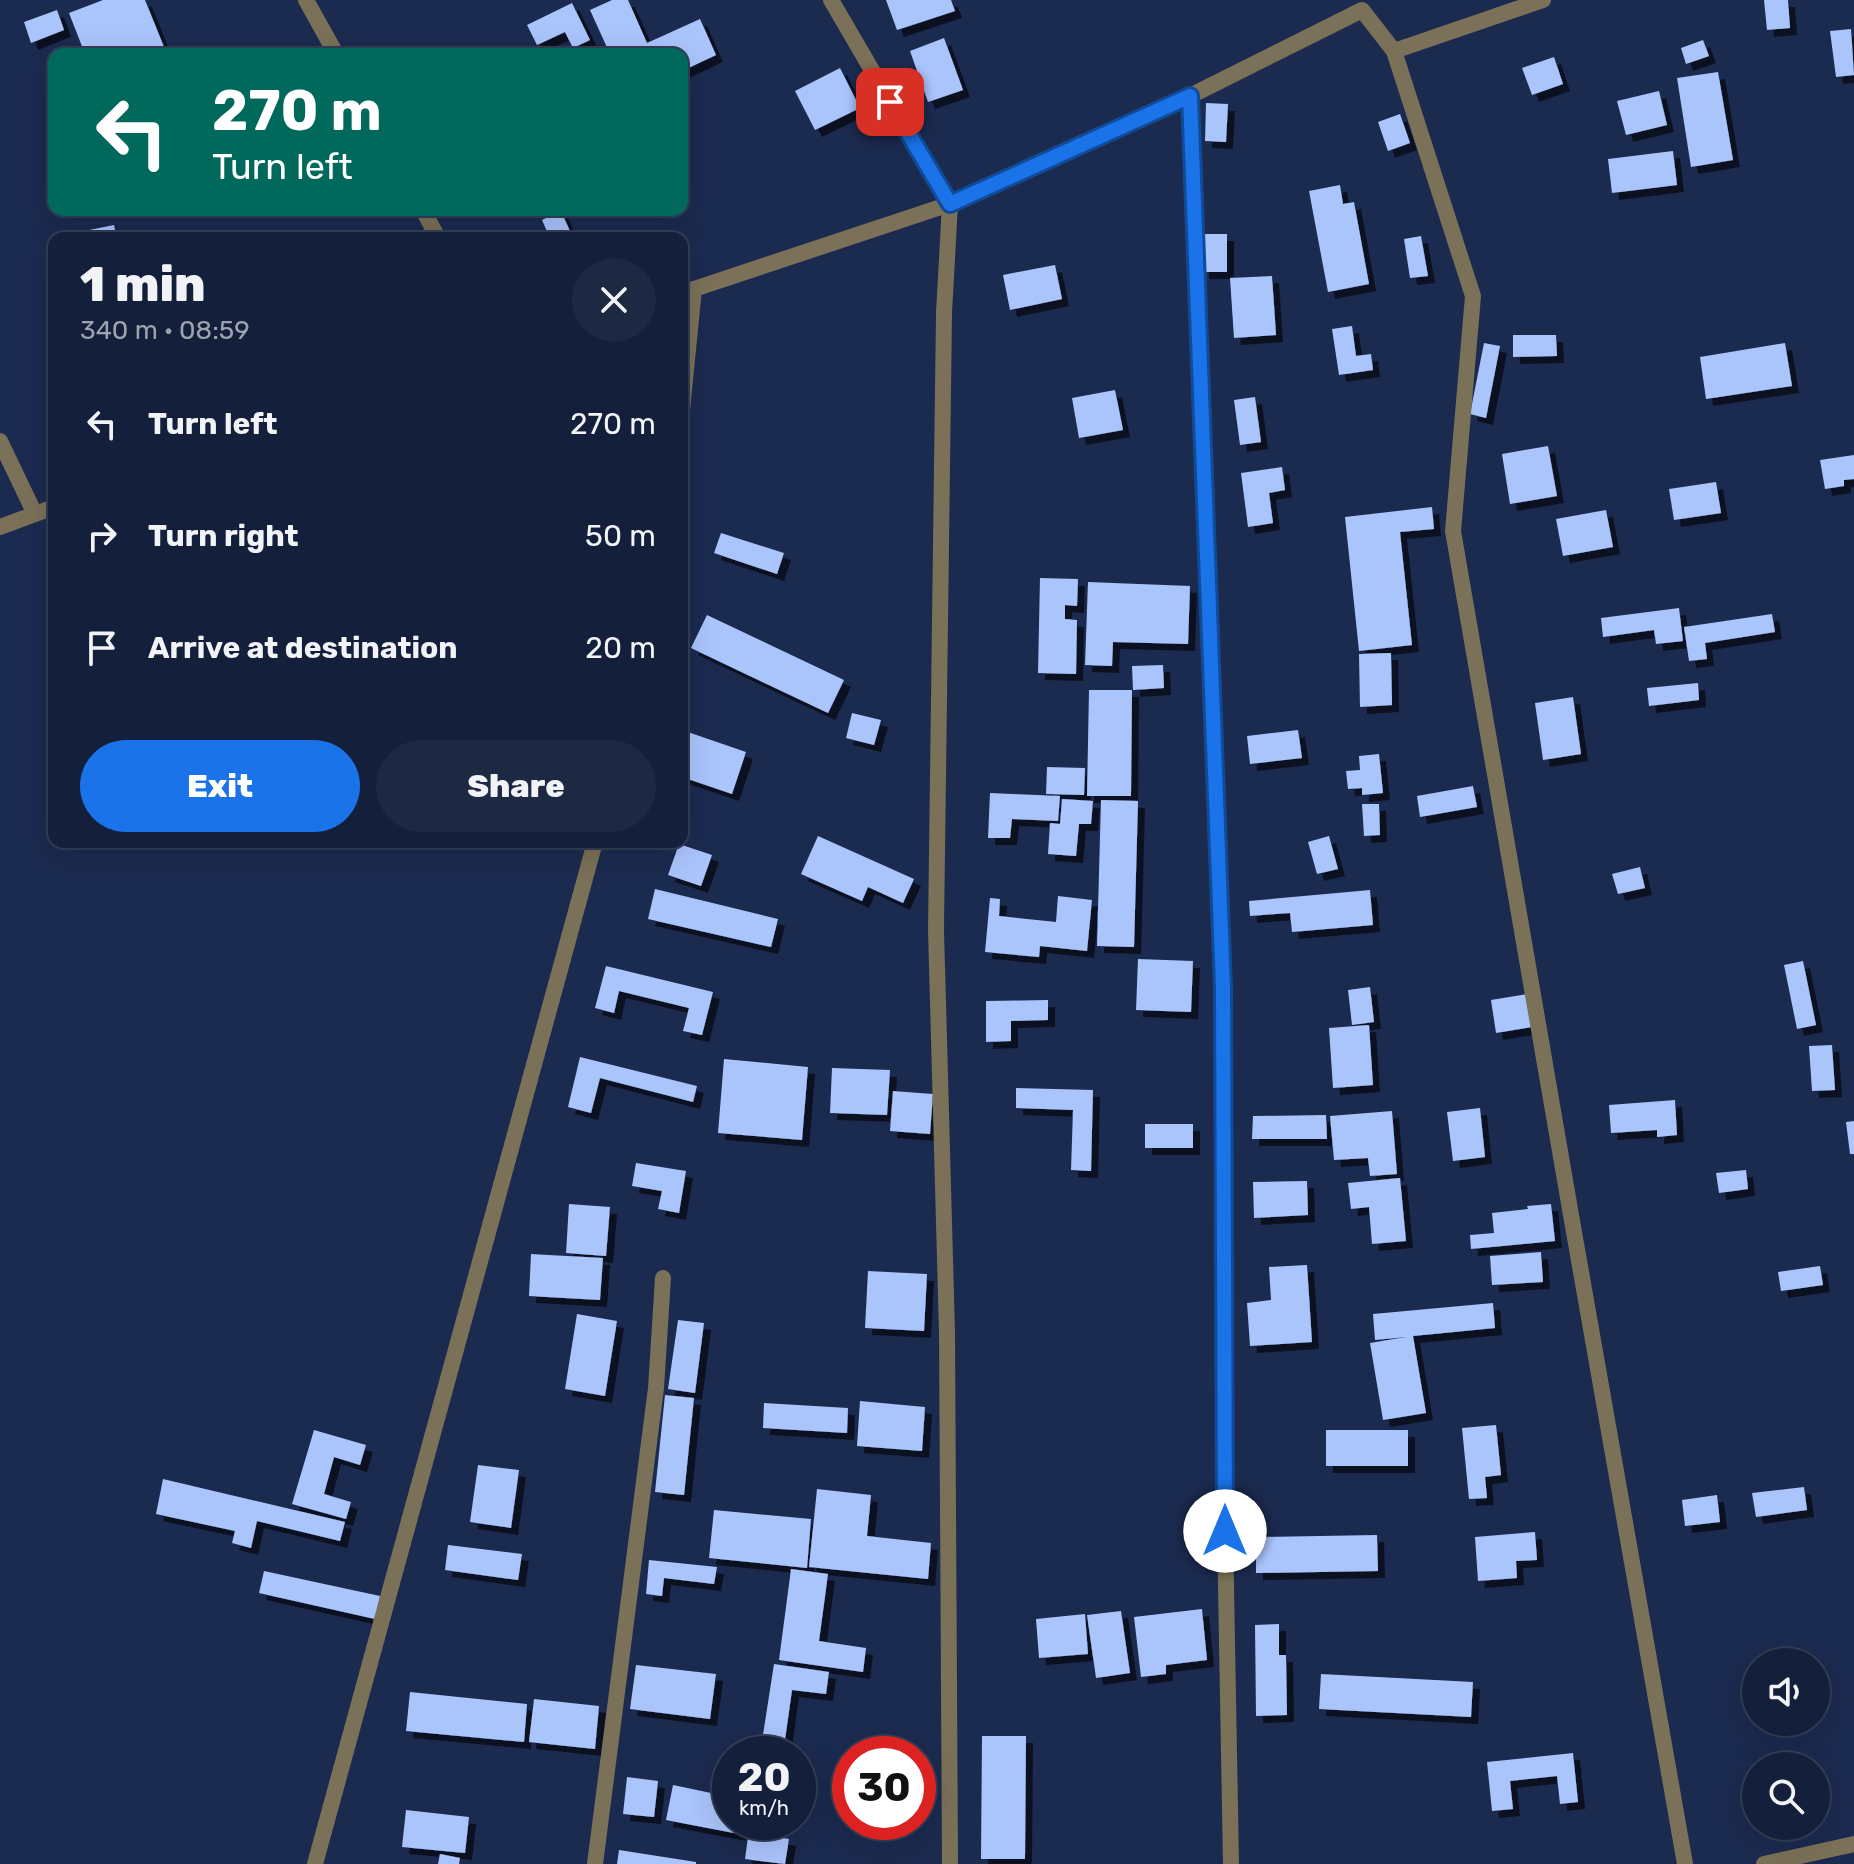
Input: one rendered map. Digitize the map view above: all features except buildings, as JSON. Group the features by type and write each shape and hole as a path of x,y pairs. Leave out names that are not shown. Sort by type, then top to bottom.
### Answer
{"street":[{"path":"306,0 333,48"},
{"path":"831,0 950,204 944,313 936,930 947,1332 950,1864"},
{"path":"1394,51 1543,0"},
{"path":"688,291 950,204 1190,96 1359,5 1394,51 1473,296 1453,531 1685,1864"},
{"path":"1190,96 1223,987 1225,1531 1231,1864"},
{"path":"0,441 35,514"},
{"path":"0,527 48,509"},
{"path":"315,1864 593,848"},
{"path":"595,1864 656,1388 663,1278"},
{"path":"1764,1864 1854,1844"}],"route":[{"path":"890,102 950,204 1190,96 1223,987 1225,1531"}]}
